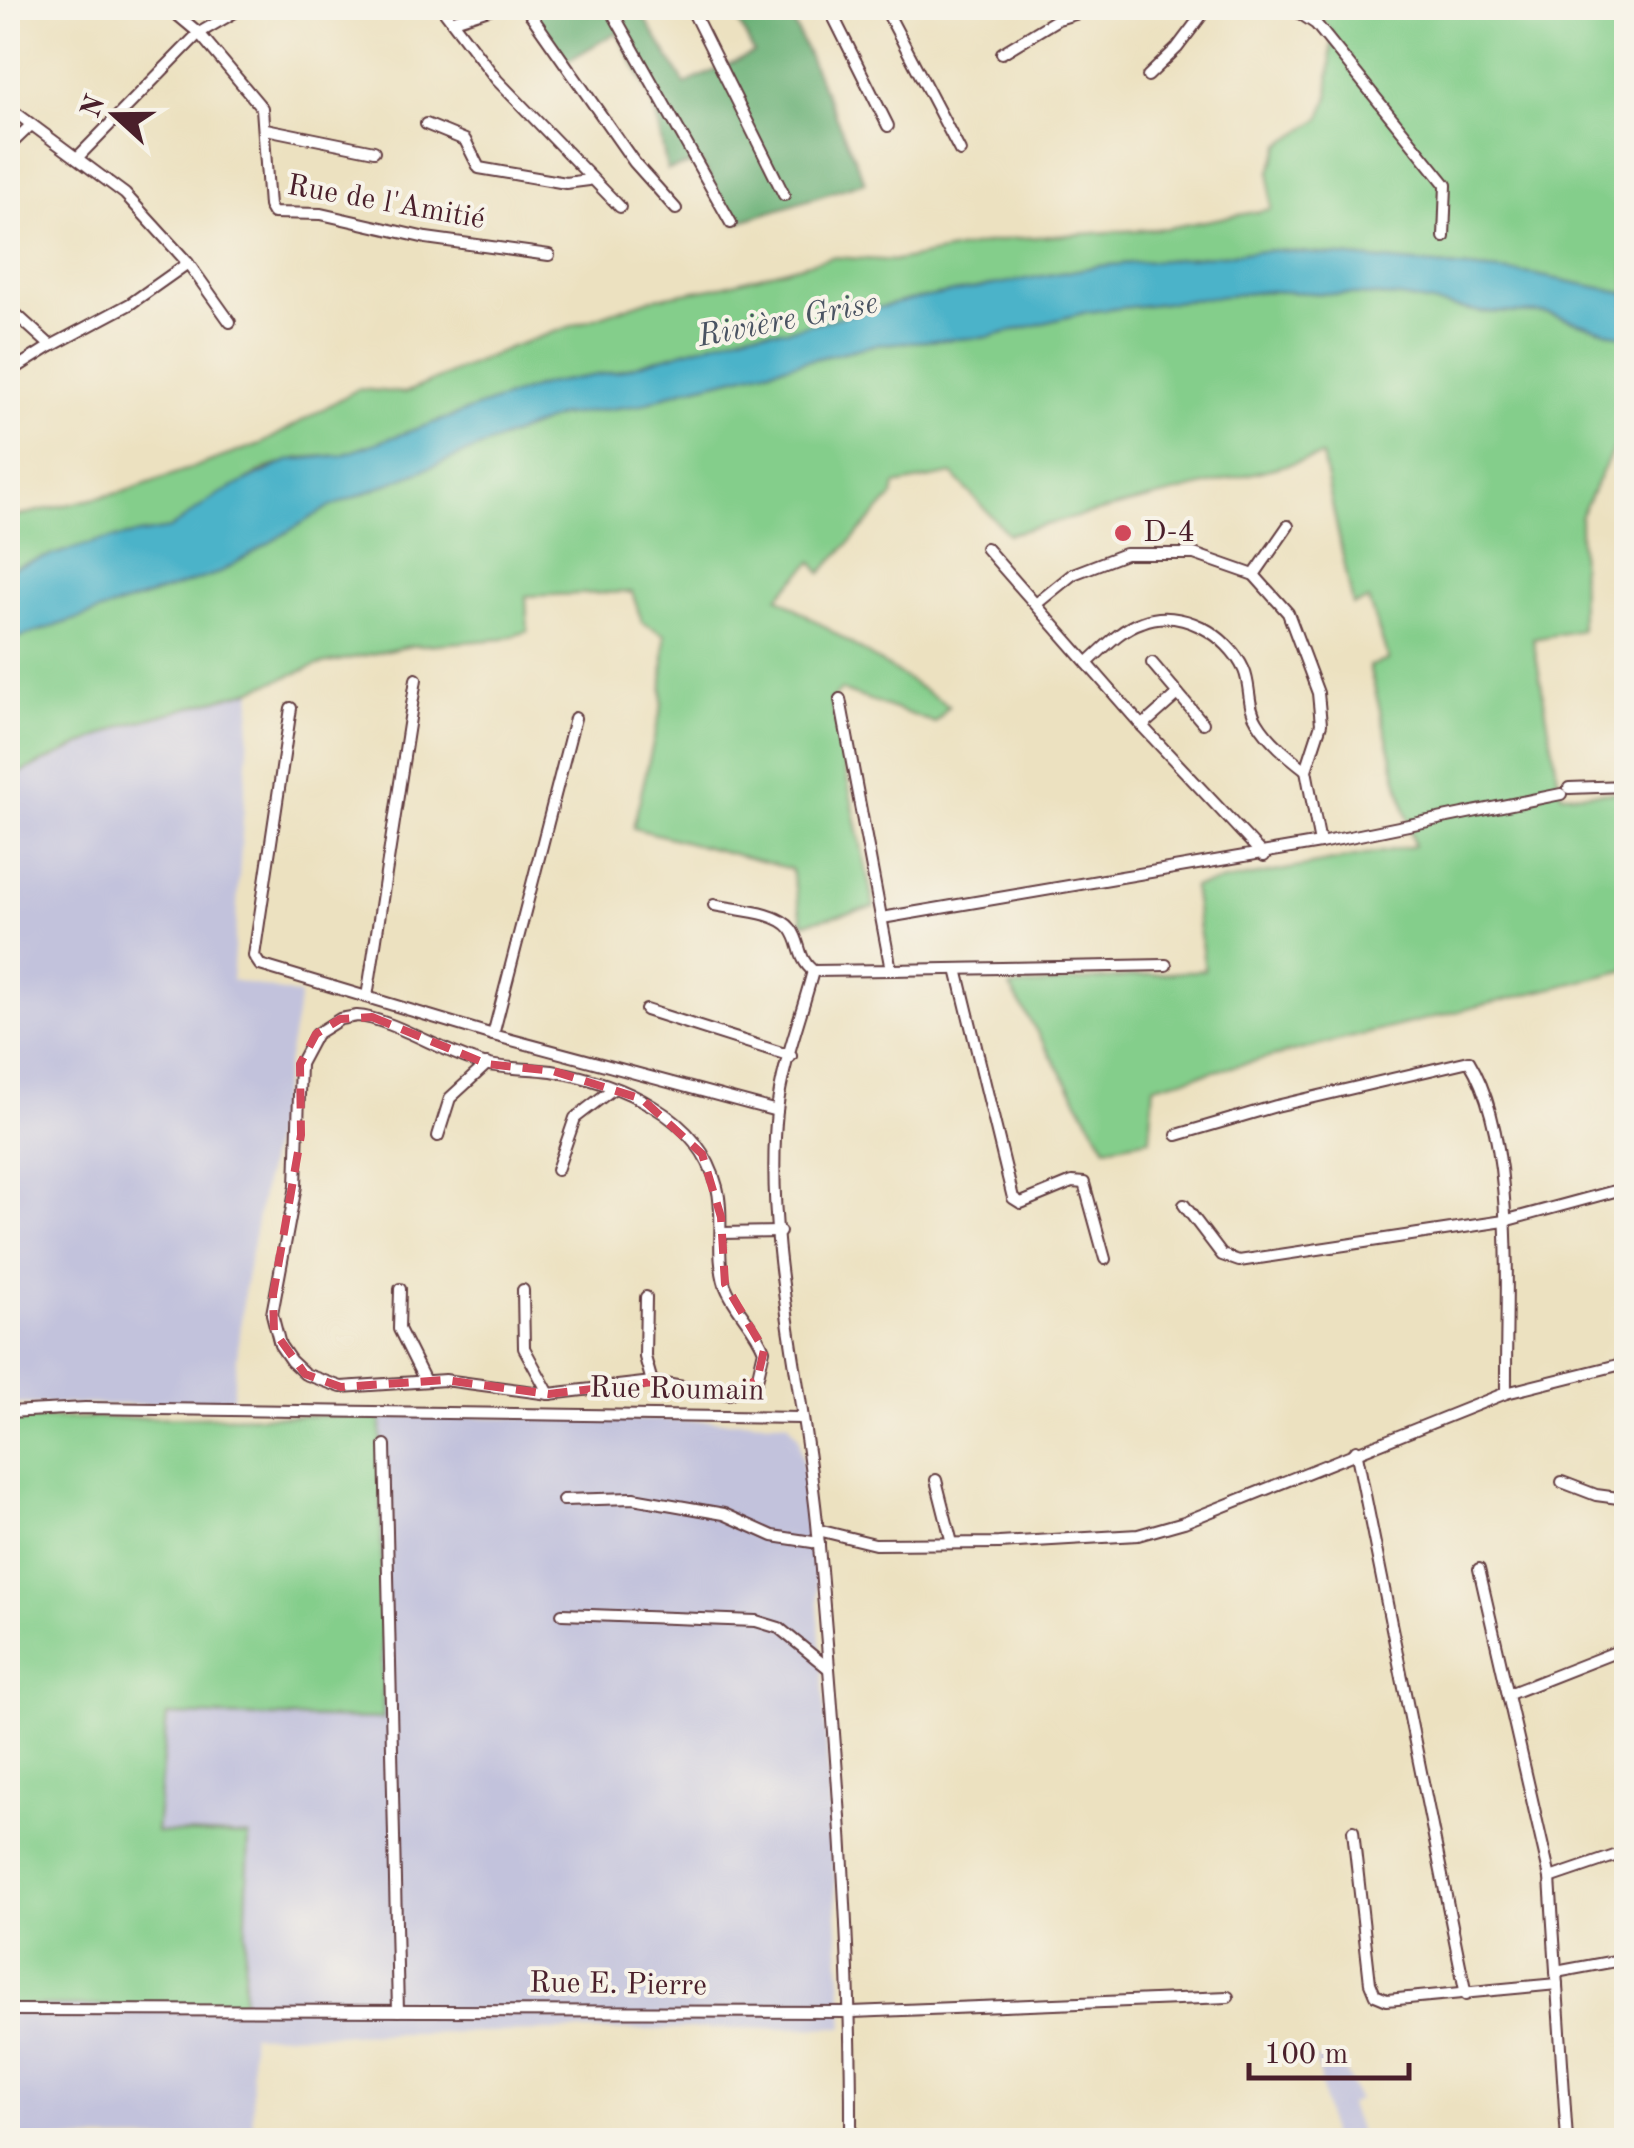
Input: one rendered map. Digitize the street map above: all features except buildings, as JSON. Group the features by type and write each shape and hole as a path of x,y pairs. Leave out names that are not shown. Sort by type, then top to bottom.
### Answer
{"street":[{"name":"Rue de l'Amitié","path":"170,8 199,33 262,108 269,206 273,212 321,214 426,238 549,255"},
{"path":"76,158 199,33 242,8"},
{"path":"442,8 496,80 589,180 620,207"},
{"path":"454,20 492,8"},
{"path":"526,8 634,162 676,210"},
{"path":"610,8 731,223"},
{"path":"691,8 784,195"},
{"path":"829,8 888,126"},
{"path":"884,8 960,151"},
{"path":"1002,53 1058,19 1094,8"},
{"path":"1148,76 1177,48 1207,8"},
{"path":"1292,8 1316,24 1446,186 1444,237"},
{"path":"8,107 125,194 188,262 230,322"},
{"path":"426,124 465,140 479,168 566,183 589,180"},
{"path":"8,147 30,127"},
{"path":"266,129 374,151"},
{"path":"8,373 130,304 188,262"},
{"path":"8,307 51,346"},
{"path":"1254,575 1288,526"},
{"path":"986,548 1142,726 1264,856"},
{"path":"1036,604 1073,574 1125,554 1194,554 1254,575 1288,613 1318,693 1321,724 1306,770 1320,843"},
{"path":"1087,662 1124,630 1145,620 1169,618 1212,632 1228,644 1245,672 1256,720 1283,752 1306,770"},
{"path":"1152,663 1203,723"},
{"path":"367,997 416,680"},
{"path":"1142,726 1178,694"},
{"path":"840,699 891,970"},
{"path":"291,708 254,956 260,965 493,1035 777,1111"},
{"path":"493,1035 576,718"},
{"path":"882,918 1264,856 1565,791 1626,786"},
{"path":"714,905 782,921 796,938 800,959 812,971 1166,965"},
{"path":"958,969 1013,1198 1021,1204 1072,1182 1084,1183 1106,1259"},
{"path":"800,1418 780,1232 777,1111 812,971"},
{"path":"646,1010 790,1056"},
{"path":"372,1017 422,1042 487,1064 553,1071 614,1088 661,1110 690,1138 711,1170 722,1233 725,1284 759,1338 764,1365 757,1380 730,1394 652,1382 549,1394 424,1379 358,1386 322,1382 290,1361 274,1331 273,1295 292,1205 301,1135 300,1064 316,1034 340,1019 372,1017"},
{"path":"1177,1135 1464,1060 1472,1064 1496,1137 1504,1222 1506,1393"},
{"path":"438,1136 450,1098 487,1064"},
{"path":"557,1170 575,1118 614,1088"},
{"path":"1184,1205 1231,1261 1504,1222 1626,1188"},
{"path":"722,1233 780,1232"},
{"path":"400,1289 399,1328 424,1379"},
{"path":"523,1290 524,1348 549,1394"},
{"path":"646,1297 645,1357 652,1382"},
{"path":"818,1530 875,1544 1138,1535 1184,1522 1506,1393 1626,1363"},
{"name":"Rue Roumain","path":"8,1412 85,1408 800,1418 818,1530 828,1668 852,2012 851,2140"},
{"path":"385,1446 398,2011"},
{"path":"1356,1450 1466,1995"},
{"path":"936,1480 952,1544"},
{"path":"1562,1482 1596,1495 1626,1499"},
{"path":"563,1500 633,1498 724,1514 772,1536 819,1543"},
{"path":"1479,1569 1550,1878 1567,2140"},
{"path":"562,1614 756,1621 779,1628 828,1668"},
{"path":"1509,1694 1626,1648"},
{"path":"1353,1830 1370,1983 1375,1996 1387,2000 1466,1995 1626,1960"},
{"path":"1550,1878 1626,1852"},
{"name":"Rue E. Pierre","path":"8,2010 852,2012 1228,1996"}],"highlighted area":[{"path":"372,1017 487,1064 553,1071 642,1099 702,1154 721,1217 725,1284 764,1350 757,1380 729,1394 652,1382 549,1394 445,1380 341,1387 305,1374 274,1331 273,1295 301,1135 300,1064 316,1034 340,1019"}],"shaded area":[{"path":"252,690 232,980 300,995 245,1284 232,1405 8,1404 8,778 123,726"},
{"path":"381,1415 788,1422 799,1438 814,1540 844,2027 251,2035 253,2140 8,2140 8,2006 248,1836 155,1833 167,1715 382,1719"},
{"path":"1316,2058 1344,2067 1358,2100 1349,2105 1362,2140 1331,2140"}],"green space":[{"path":"529,8 638,8 685,84 754,53 732,8 787,8 865,182 735,223 701,162 667,170 653,100 617,32 564,63"},
{"path":"1315,8 1618,8 1626,14 1626,293 1531,274 1276,250 1099,266 910,300 787,330 752,331 615,372 545,384 342,455 299,458 265,469 169,529 98,541 8,569 8,518 123,492 263,443 358,389 405,393 511,347 650,299 718,287 832,257 896,261 1009,239 1167,228 1271,209 1270,171 1281,144 1320,119 1328,100 1332,33"},
{"path":"1268,291 1400,297 1481,312 1547,313 1626,337 1626,423 1580,517 1581,630 1533,639 1561,794 1626,792 1626,970 1154,1086 1150,1139 1106,1147 1010,987 1205,970 1193,887 1414,846 1369,666 1389,660 1368,600 1353,605 1322,456 1008,534 952,474 895,485 893,496 821,573 812,562 778,597 949,706 935,723 841,690 831,701 874,907 803,923 791,869 633,828 662,705 665,635 642,622 632,592 526,596 528,631 503,639 411,646 318,665 252,690 123,726 8,778 8,641 219,573 327,508 559,416 640,405 685,389 878,344 988,337 1087,312"},
{"path":"381,1415 383,1719 167,1715 156,1832 249,1836 243,2006 8,2006 8,1419"}],"water":[{"path":"1276,250 1531,274 1626,293 1626,337 1547,313 1481,312 1400,297 1268,291 1087,312 988,337 878,344 685,389 640,405 559,416 327,508 219,573 8,641 8,569 98,541 169,529 219,494 290,460 342,455 545,384 615,372 752,331 787,330 910,300 1099,266"}],"place":[{"name":"D-4","path":"1123,533"}],"water label":[{"name":"Rivière Grise","path":"788,321"}]}
